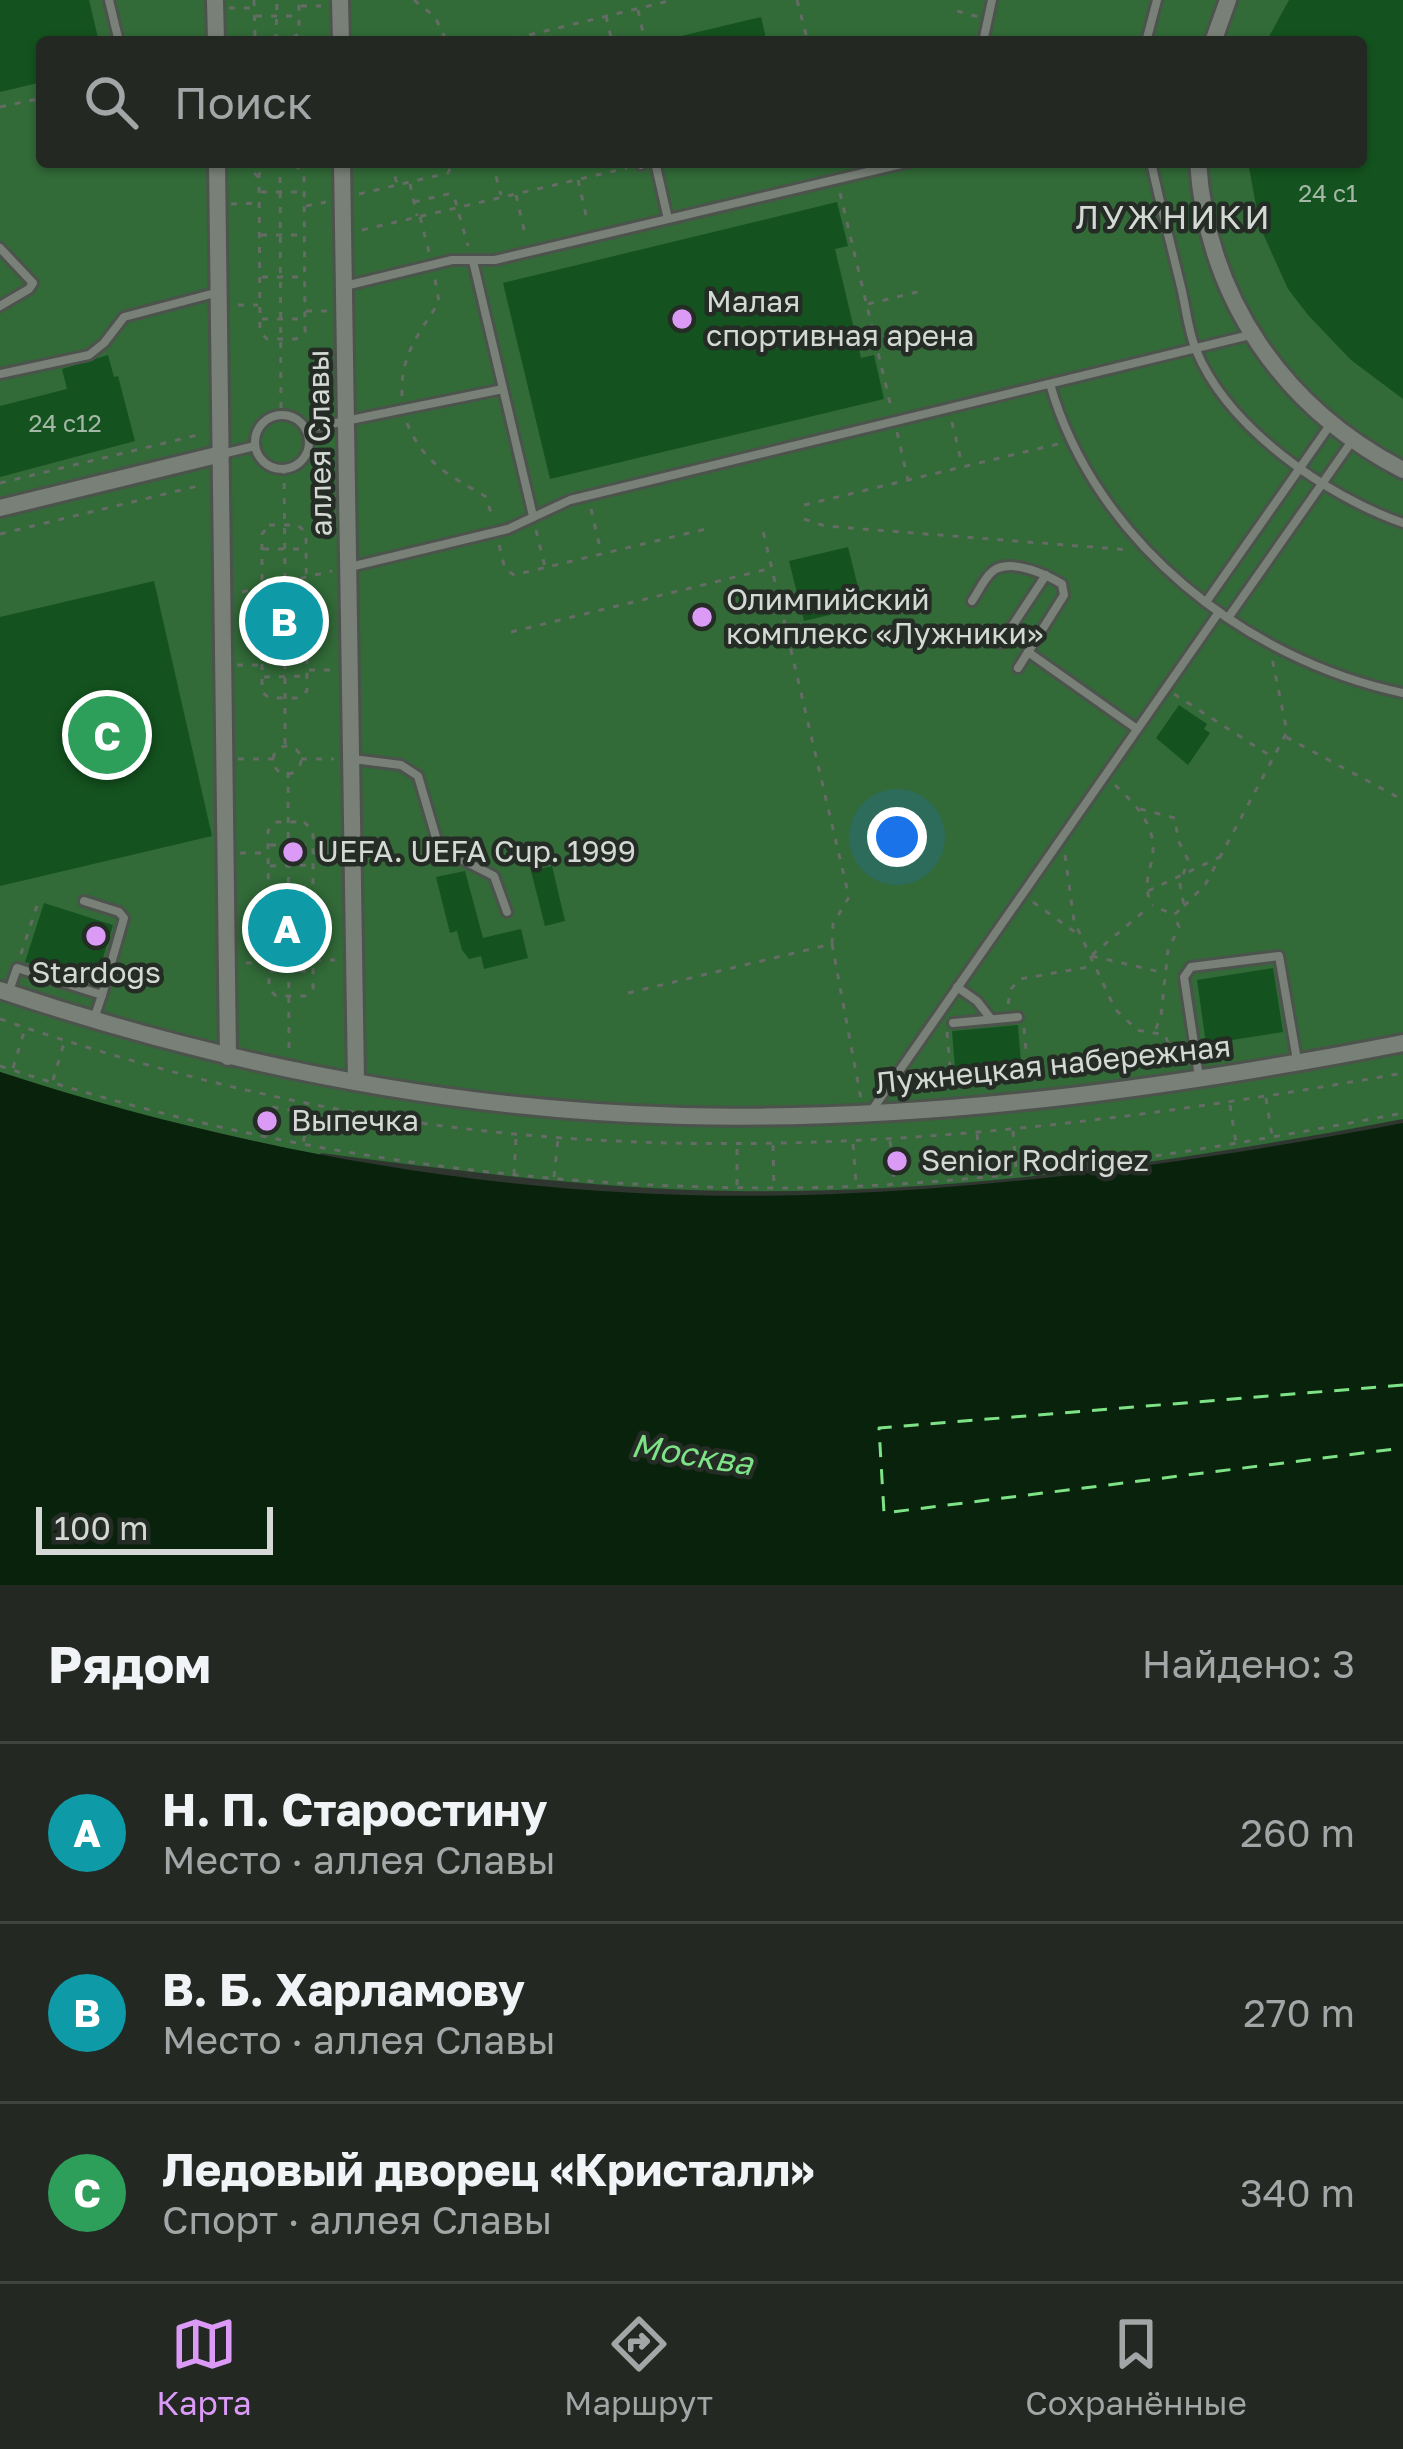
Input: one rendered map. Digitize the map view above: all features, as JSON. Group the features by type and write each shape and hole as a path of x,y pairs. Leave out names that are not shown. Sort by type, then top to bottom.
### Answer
{"street":[{"path":"1215,36 1228,0"},
{"path":"340,3 341,36"},
{"path":"215,4 216,36"},
{"path":"217,168 228,1057"},
{"name":"аллея Славы","path":"342,168 356,1082"},
{"path":"1199,168 1211,243 1252,335 1286,381 1330,424 1403,470"},
{"path":"0,508 221,454"},
{"name":"Лужнецкая набережная","path":"4,991 228,1057 356,1082 534,1106 683,1116 869,1114 1031,1101 1180,1082 1403,1043"}],"lane":[{"path":"109,0 118,36"},
{"path":"984,36 992,0"},
{"path":"1148,36 1157,0"},
{"path":"656,168 668,219"},
{"path":"344,286 432,265 529,252 884,168"},
{"path":"1151,168 1196,349 1238,410 1322,484 1403,523"},
{"path":"0,248 33,283 0,306"},
{"path":"0,263 10,257"},
{"path":"472,261 533,516"},
{"path":"0,374 88,355 128,315 219,299"},
{"path":"350,567 496,532 588,496 1252,335"},
{"path":"1050,384 1070,441 1115,512 1150,552 1206,602 1269,644 1336,674 1403,693"},
{"path":"305,429 503,389"},
{"path":"281,415 296,418 305,429 307,451 298,463 284,468 265,463 255,446 261,424 281,415"},
{"path":"1206,602 1330,424"},
{"path":"869,1114 1166,688 1352,440"},
{"path":"221,454 255,446"},
{"path":"972,601 999,568 1024,568 1062,584 1064,596 1018,668"},
{"path":"1001,643 1046,574"},
{"path":"1028,652 1137,729"},
{"path":"352,759 401,765 418,776 438,844 494,876 507,912"},
{"path":"84,901 118,912 124,919 94,1019"},
{"path":"1199,1078 1184,977 1191,967 1279,956 1297,1062"},
{"path":"4,991 17,968 102,995"},
{"path":"957,987 992,1019"},
{"path":"953,1023 1018,1017"}],"path":[{"path":"254,0 256,36"},
{"path":"277,0 277,36"},
{"path":"414,0 435,17 443,36"},
{"path":"524,36 674,0"},
{"path":"796,0 806,36"},
{"path":"294,36 299,3 340,3"},
{"path":"215,4 254,8"},
{"path":"638,9 645,36"},
{"path":"958,11 987,20"},
{"path":"254,16 299,16"},
{"path":"606,16 611,36"},
{"path":"0,107 36,99"},
{"path":"250,168 260,178"},
{"path":"263,168 260,319 262,337 281,339 301,336 305,319 301,168"},
{"path":"280,168 281,415"},
{"path":"393,168 397,185"},
{"path":"304,206 448,173 450,168"},
{"path":"494,168 502,197"},
{"path":"343,235 622,168"},
{"path":"836,179 908,480"},
{"path":"578,180 591,237"},
{"path":"409,182 440,302 418,329 406,356 401,380 404,411 412,436 432,463 487,498 509,573 710,528"},
{"path":"260,192 304,192"},
{"path":"414,202 449,194 459,208 472,261"},
{"path":"515,194 529,252"},
{"path":"218,204 260,203"},
{"path":"260,235 304,235"},
{"path":"260,277 304,277"},
{"path":"866,304 921,291"},
{"path":"219,299 260,305"},
{"path":"305,311 344,310"},
{"path":"260,319 305,319"},
{"path":"949,408 963,466"},
{"path":"0,483 220,429"},
{"path":"804,505 1070,441"},
{"path":"284,468 285,582"},
{"path":"0,534 221,481"},
{"path":"588,496 602,554"},
{"path":"533,516 545,568"},
{"path":"804,518 830,526 1150,552"},
{"path":"284,525 303,527 307,648 303,696 285,698 265,696 262,676 264,528 284,525"},
{"path":"763,531 850,893 833,925 832,944 856,1085 869,1114"},
{"path":"262,549 306,549"},
{"path":"222,596 350,567"},
{"path":"511,632 772,568"},
{"path":"1174,915 1202,890 1285,736 1287,722 1269,644"},
{"path":"262,648 307,648"},
{"path":"285,648 285,748"},
{"path":"223,665 262,665"},
{"path":"262,676 351,670"},
{"path":"1166,688 1274,758"},
{"path":"1285,736 1403,800"},
{"path":"285,748 298,748 298,771 276,772 275,750 285,748"},
{"path":"224,759 275,759"},
{"path":"299,759 352,759"},
{"path":"288,772 289,1059"},
{"path":"1105,775 1140,809 1153,843 1146,892 1152,905 1174,915 1179,927 1169,945 1160,1023 1155,1031"},
{"path":"1140,809 1175,818 1178,841 1188,860 1180,884 1184,906"},
{"path":"288,823 310,825 313,845 312,992 289,996 269,992 268,971 270,826 288,823"},
{"path":"268,845 313,845"},
{"path":"226,854 268,853"},
{"path":"313,853 353,853"},
{"path":"1146,892 1220,857"},
{"path":"268,866 313,866"},
{"path":"1067,872 1072,913 1122,1019 1137,1030 1165,1035 1172,1045 1180,1082"},
{"path":"268,887 313,887"},
{"path":"1032,902 1081,937"},
{"path":"1091,956 1152,905"},
{"path":"17,968 37,906"},
{"path":"268,908 313,908"},
{"path":"268,930 313,930"},
{"path":"628,993 832,944"},
{"path":"268,950 313,950"},
{"path":"1091,956 1165,974"},
{"path":"313,960 354,960"},
{"path":"227,963 268,962"},
{"path":"1009,998 1012,986 1020,980 1096,966"},
{"path":"268,971 313,971"},
{"path":"1018,1017 1024,1023 1031,1101"},
{"path":"953,1023 947,1030 953,1108"},
{"path":"12,1070 26,1028"},
{"path":"52,1083 64,1042"},
{"path":"0,1066 303,1146 514,1175 736,1187 894,1183 1016,1172 1237,1144 1403,1113"},
{"path":"1265,1096 1273,1138"},
{"path":"1229,1102 1237,1144"},
{"path":"266,1138 272,1107 309,1113 303,1146"},
{"path":"1012,1130 1016,1172"},
{"path":"977,1132 981,1175"},
{"path":"514,1175 517,1134"},
{"path":"553,1178 558,1135"},
{"path":"890,1139 894,1183"},
{"path":"853,1142 856,1185"},
{"path":"736,1187 737,1143"},
{"path":"773,1143 774,1188"}],"green space":[{"name":"Олимпийский комплекс «Лужники»","path":"0,0 1403,0 1403,1119 1155,1161 988,1181 736,1191 632,1187 319,1156 111,1108 0,1072"}],"water":[{"name":"Москва","path":"0,1072 203,1129 411,1170 517,1184 728,1196 834,1194 1048,1178 1403,1123 1403,1585 0,1585"}],"building":[{"path":"0,0 89,0 98,36 36,36 36,83 0,92"},
{"name":"ЛУЖНИКИ","path":"1289,0 1403,0 1403,399 1351,360 1288,289 1260,227 1249,168 1367,168 1367,36 1269,36"},
{"path":"761,17 766,36 681,36"},
{"name":"Малая спортивная арена","path":"837,202 848,246 835,249 861,358 874,355 884,399 550,479 503,283"},
{"path":"108,355 135,441 0,477 0,406 67,389 62,369"},
{"path":"848,547 863,607 804,621 789,561"},
{"path":"154,581 212,836 0,886 0,617"},
{"path":"1179,705 1207,724 1204,729 1210,733 1188,765 1156,738"},
{"path":"552,866 565,921 545,926 531,871"},
{"path":"465,871 483,938 521,929 528,958 484,969 481,956 469,959 462,950 457,931 450,933 436,877"},
{"path":"44,903 113,925 95,984 25,962"},
{"path":"1273,968 1283,1032 1206,1044 1197,980"},
{"path":"1018,1025 1022,1075 956,1081 952,1031"}],"ferry route":[{"path":"1403,1385 879,1428 884,1513 1403,1448"}],"place":[{"name":"Малая спортивная арена","path":"682,319"},
{"name":"Олимпийский комплекс «Лужники»","path":"702,617"},
{"name":"В. Б. Харламову","path":"284,621"},
{"name":"Ледовый дворец «Кристалл»","path":"107,735"},
{"name":"UEFA. UEFA Cup. 1999","path":"293,852"},
{"name":"Н. П. Старостину","path":"287,928"},
{"name":"Stardogs","path":"96,936"},
{"name":"Выпечка","path":"267,1121"},
{"name":"Senior Rodrigez","path":"897,1161"}],"district":[{"name":"ЛУЖНИКИ","path":"1174,217"}]}
